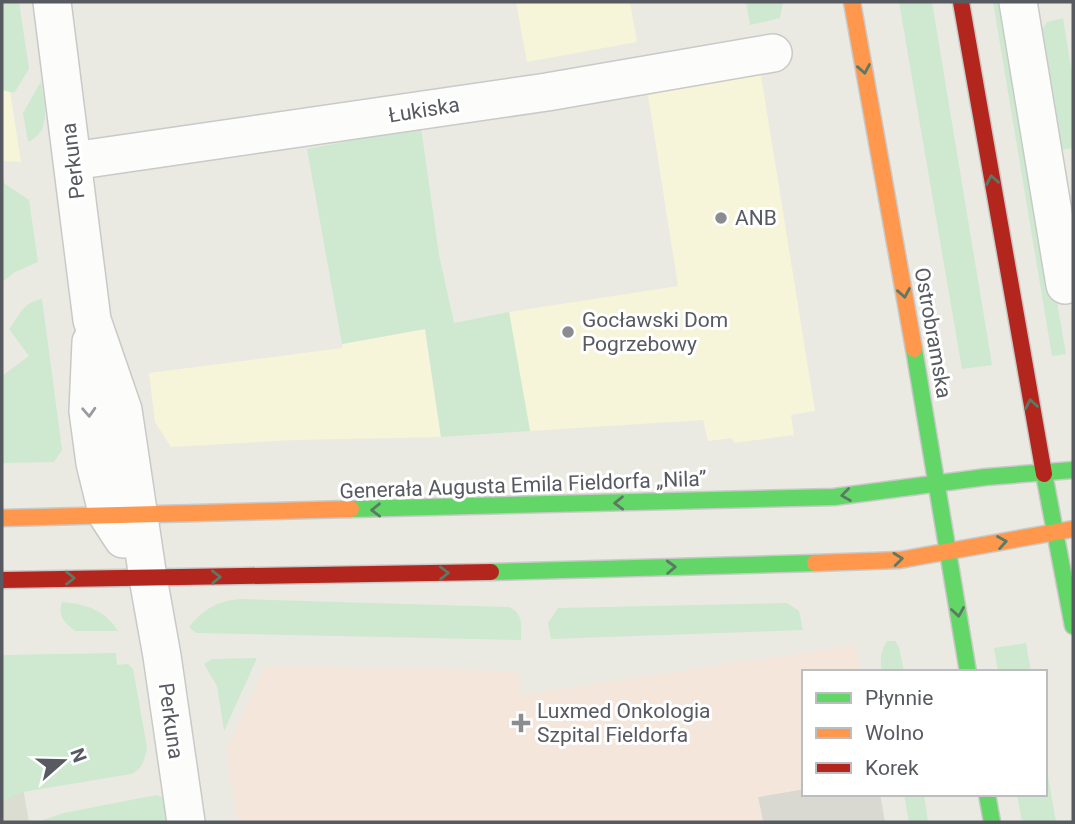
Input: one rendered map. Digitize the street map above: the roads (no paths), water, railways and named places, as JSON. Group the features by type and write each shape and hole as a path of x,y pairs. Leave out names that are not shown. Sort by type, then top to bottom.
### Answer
{"street":[{"name":"Perkuna","path":"52,2 92,320 122,410 133,466 123,516 148,578 186,822"},
{"name":"Ostrobramska","path":"852,2 938,483 968,670"},
{"path":"961,2 1043,471 1073,626"},
{"path":"1022,2 1065,285"},
{"name":"Łukiska","path":"73,161 547,92 773,53"},
{"name":"Generała Augusta Emila Fieldorfa „Nila”","path":"2,518 834,497 1043,471 1073,470"},
{"path":"2,580 533,571 900,560 1073,529"},
{"path":"988,796 992,822"}],"place":[{"name":"ANB","path":"721,218"},
{"name":"Gocławski Dom Pogrzebowy","path":"568,332"},
{"name":"Luxmed Onkologia Szpital Fieldorfa","path":"521,723"}]}
